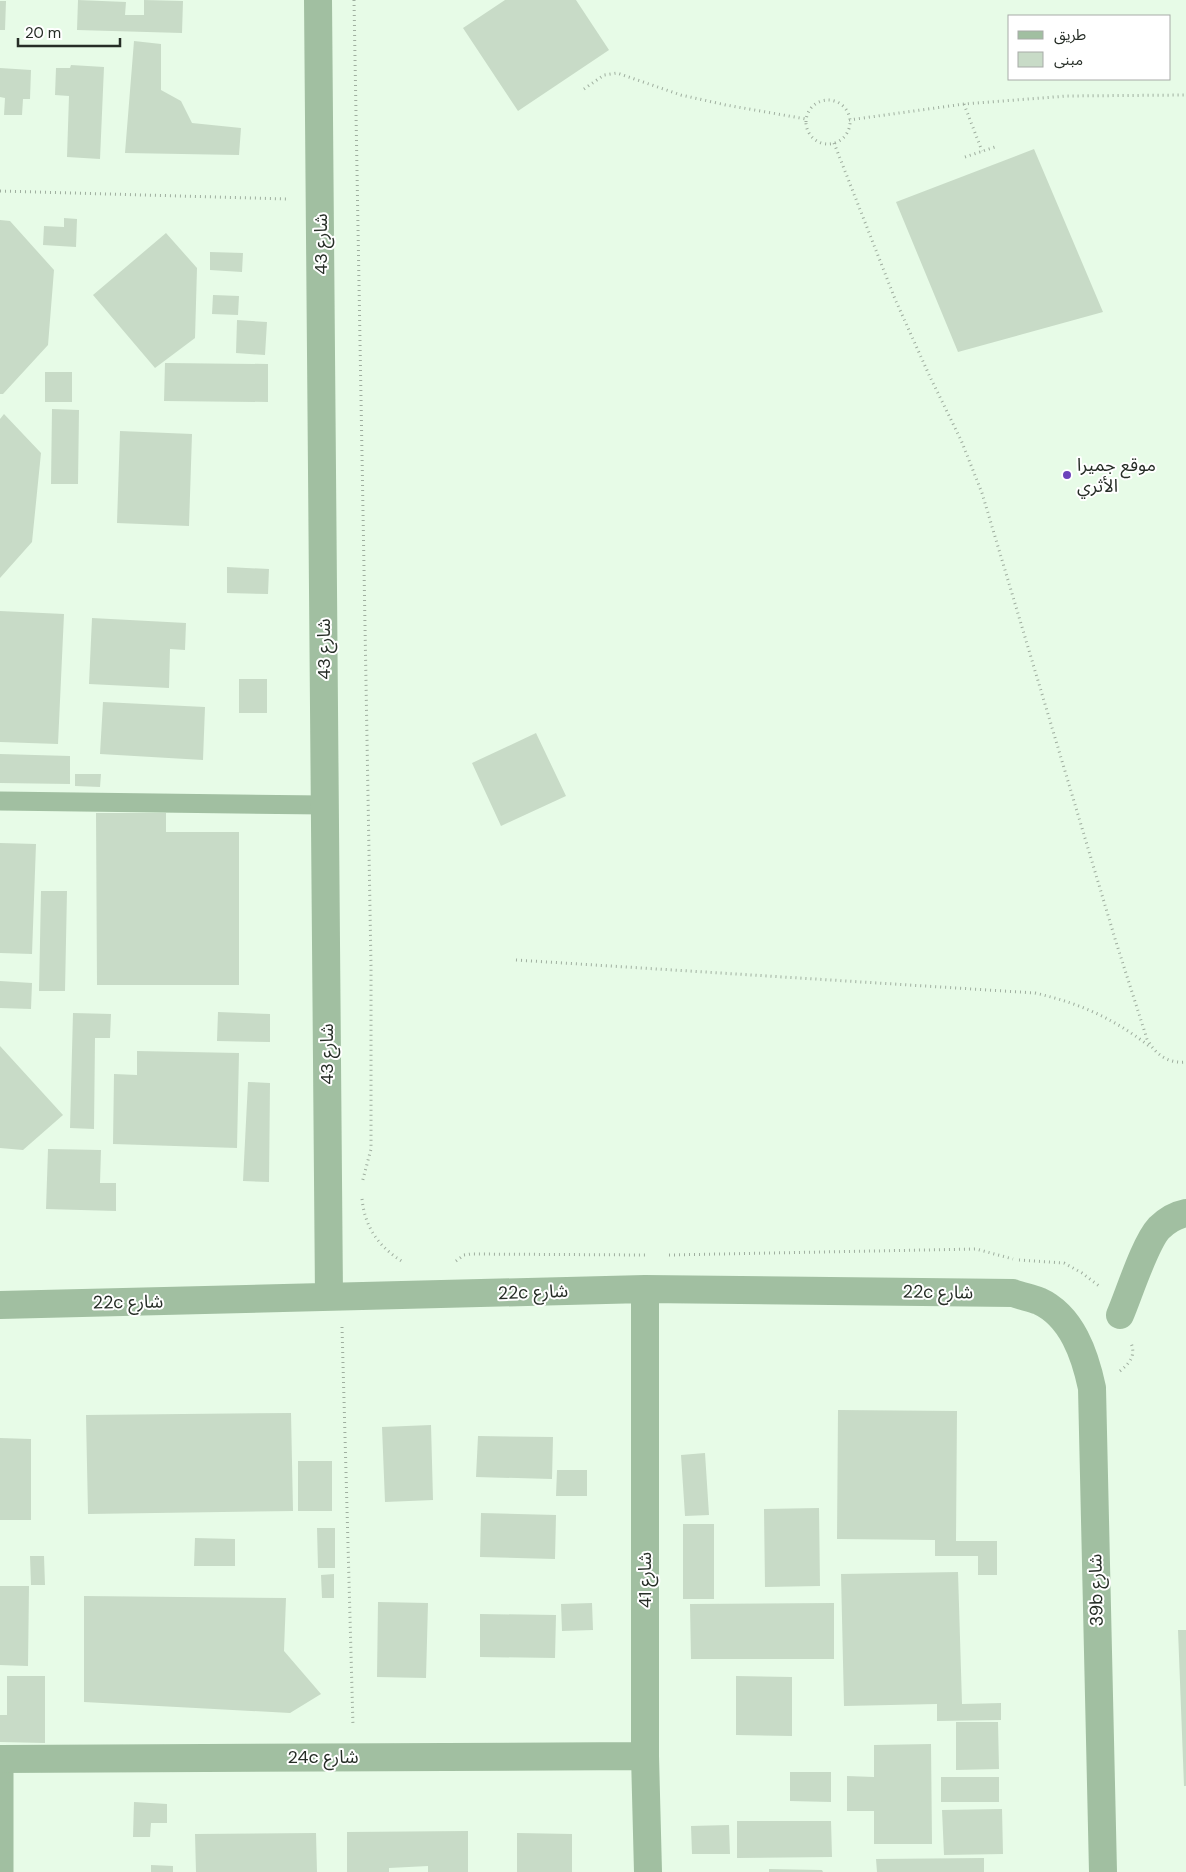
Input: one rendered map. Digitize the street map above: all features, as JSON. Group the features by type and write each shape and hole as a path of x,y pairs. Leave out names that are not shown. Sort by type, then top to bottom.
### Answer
{"street":[{"name":"شارع 43","path":"318,0 325,805 335,1297"},
{"path":"1120,1315 1147,1249 1158,1229 1176,1215 1186,1212"},
{"name":"22c شارع","path":"0,1305 645,1289 1012,1293 1040,1302 1060,1316"},
{"name":"شارع 41","path":"645,1289 648,1872"},
{"name":"39b شارع","path":"1060,1316 1083,1354 1092,1388 1103,1872"},
{"name":"24c شارع","path":"2,1759 646,1756"}],"lane":[{"path":"0,801 325,805"},
{"path":"2,1759 4,1872"}],"path":[{"path":"354,0 371,966 371,1150 363,1176 362,1188"},
{"path":"584,90 604,75 617,73 681,95 726,105 806,118"},
{"path":"849,120 964,104 1067,96 1186,95"},
{"path":"828,101 836,102 843,106 849,120 849,127 841,140 827,144 814,139 806,126 806,118 809,111 821,102 828,101"},
{"path":"964,104 982,151"},
{"path":"834,143 895,299 930,377 962,440 982,493 1116,942 1147,1039 1152,1048"},
{"path":"965,157 998,146"},
{"path":"0,191 321,200"},
{"path":"516,960 1035,993 1076,1004 1103,1015 1129,1030 1163,1058 1186,1062"},
{"path":"362,1195 371,1232 392,1255 406,1263"},
{"path":"662,1255 976,1249 1008,1258 1064,1263 1082,1273 1098,1286 1120,1315 1134,1351 1124,1368 1092,1388"},
{"path":"450,1267 460,1258 471,1254 653,1255"},
{"path":"335,1297 354,1756"}],"building":[{"path":"78,0 126,2 125,15 144,15 144,0 183,1 182,33 77,30"},
{"path":"505,0 576,0 609,50 518,111 463,28"},
{"path":"0,1 6,1 5,30 0,30"},
{"path":"134,41 161,44 161,90 181,101 192,123 241,128 239,155 125,153"},
{"path":"71,65 104,67 100,159 67,157 69,96 55,95 56,68 70,68"},
{"path":"0,68 31,70 30,99 23,99 22,115 4,115 5,98 0,97"},
{"path":"1034,149 1103,312 958,352 896,202"},
{"path":"64,218 77,219 76,247 43,245 44,226 64,227"},
{"path":"0,220 10,221 54,270 48,345 3,394 0,394"},
{"path":"166,233 197,268 195,338 155,368 93,295"},
{"path":"210,252 243,253 242,272 210,270"},
{"path":"213,295 239,296 238,315 212,314"},
{"path":"237,320 267,322 265,355 236,353"},
{"path":"165,363 268,364 268,402 164,401"},
{"path":"45,372 72,372 72,402 45,402"},
{"path":"52,409 79,410 78,484 51,484"},
{"path":"4,414 41,453 32,542 0,578 0,419"},
{"path":"120,431 192,434 189,526 117,523"},
{"path":"227,567 269,569 268,594 227,593"},
{"path":"0,611 64,614 58,744 0,742"},
{"path":"92,618 186,623 185,650 170,649 169,688 89,684"},
{"path":"239,679 267,679 267,713 239,713"},
{"path":"103,702 205,707 203,760 100,754"},
{"path":"536,733 566,796 501,826 472,763"},
{"path":"0,754 70,756 70,784 0,783"},
{"path":"75,774 101,774 100,787 75,786"},
{"path":"96,813 166,813 166,832 239,832 239,985 97,985"},
{"path":"0,843 36,844 32,954 0,953"},
{"path":"41,891 67,891 65,991 39,991"},
{"path":"0,981 32,983 31,1009 0,1008"},
{"path":"218,1012 270,1014 270,1042 217,1041"},
{"path":"73,1013 111,1014 110,1038 95,1038 94,1129 70,1128"},
{"path":"0,1046 63,1115 23,1150 0,1148"},
{"path":"137,1051 239,1053 237,1148 113,1144 114,1074 137,1075"},
{"path":"248,1082 270,1083 269,1182 243,1181"},
{"path":"48,1149 101,1150 100,1183 116,1183 116,1211 46,1209"},
{"path":"838,1410 957,1411 956,1541 997,1541 997,1575 978,1575 978,1556 935,1556 935,1540 837,1539"},
{"path":"291,1413 293,1511 88,1514 86,1415"},
{"path":"431,1425 433,1500 385,1502 382,1427"},
{"path":"478,1436 553,1437 552,1479 476,1477"},
{"path":"0,1438 31,1439 31,1520 0,1520"},
{"path":"705,1453 709,1515 685,1516 681,1455"},
{"path":"298,1461 332,1461 332,1511 298,1511"},
{"path":"557,1470 587,1470 587,1496 556,1496"},
{"path":"819,1508 820,1586 765,1587 764,1509"},
{"path":"481,1513 556,1515 555,1559 480,1557"},
{"path":"683,1524 714,1524 714,1599 683,1599"},
{"path":"317,1528 335,1528 335,1568 318,1568"},
{"path":"195,1538 235,1539 235,1566 194,1566"},
{"path":"30,1556 44,1556 45,1585 31,1585"},
{"path":"958,1572 962,1704 1001,1703 1001,1720 937,1721 937,1704 844,1706 841,1574"},
{"path":"334,1574 334,1598 322,1598 321,1575"},
{"path":"0,1586 29,1586 28,1666 0,1665"},
{"path":"84,1596 286,1598 284,1651 321,1694 290,1713 84,1702"},
{"path":"378,1602 428,1603 426,1678 377,1677"},
{"path":"592,1603 593,1630 562,1631 561,1604"},
{"path":"834,1603 834,1659 691,1659 690,1604"},
{"path":"480,1614 556,1615 555,1658 480,1657"},
{"path":"1178,1630 1186,1630 1186,1786 1184,1786"},
{"path":"7,1676 45,1676 45,1743 0,1742 0,1715 7,1715"},
{"path":"736,1676 792,1677 792,1736 736,1735"},
{"path":"956,1722 998,1722 999,1769 956,1770"},
{"path":"931,1744 932,1844 874,1844 874,1811 847,1811 847,1776 874,1777 874,1745"},
{"path":"790,1772 831,1772 831,1802 790,1801"},
{"path":"941,1777 999,1777 999,1802 941,1802"},
{"path":"134,1802 167,1804 167,1823 151,1823 150,1837 133,1837"},
{"path":"1002,1809 1003,1854 944,1855 942,1810"},
{"path":"737,1821 831,1821 832,1857 737,1858"},
{"path":"729,1825 730,1854 692,1854 691,1826"},
{"path":"468,1831 468,1872 428,1872 428,1866 389,1868 389,1872 347,1872 347,1832"},
{"path":"316,1833 317,1872 196,1872 195,1834"},
{"path":"517,1833 572,1834 572,1872 517,1872"},
{"path":"984,1858 984,1872 877,1872 876,1859"},
{"path":"151,1865 173,1866 173,1872 151,1872"},
{"path":"769,1869 822,1870 823,1872 769,1872"}],"place":[{"name":"موقع جميرا الأثري","path":"1067,475"}]}
